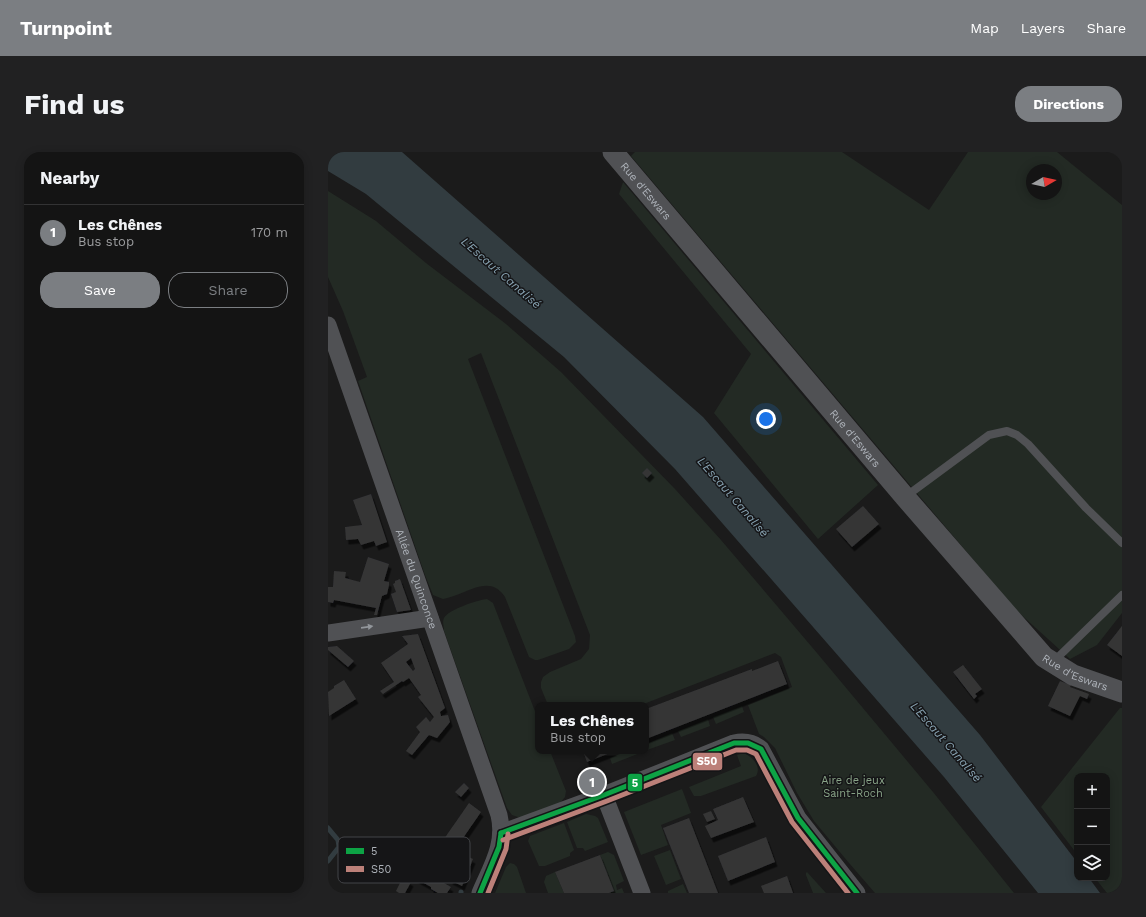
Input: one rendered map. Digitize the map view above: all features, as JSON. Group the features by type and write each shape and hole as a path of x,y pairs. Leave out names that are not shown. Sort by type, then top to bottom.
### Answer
{"street":[{"name":"Rue d'Eswars","path":"613,152 905,497 1044,657 1073,675 1122,692"},
{"name":"Allée du Quinconce","path":"328,325 496,805 500,820 501,833"},
{"path":"328,633 430,618"},
{"path":"480,893 499,847 501,833 604,795 734,743 743,742 753,744 761,749 804,828 857,893"},
{"path":"604,795 642,893"}],"lane":[{"path":"905,497 989,435 1008,431 1017,435 1028,444 1086,508 1122,543"},
{"path":"1052,662 1122,595"}],"green space":[{"path":"635,152 842,152 929,210 968,152 1057,152 1122,205 1122,613 1097,645 1070,659 1016,610 631,156"},
{"path":"623,182 878,485 818,539 714,413 751,354 619,194"},
{"name":"Aire de jeux Saint-Roch","path":"328,191 376,221 426,263 506,324 561,372 675,489 721,540 933,792 1014,893 875,893 814,821 797,793 775,748 759,734 748,705 792,687 781,657 775,653 649,702 547,702 541,688 543,677 550,672 581,659 589,649 590,635 481,353 468,359 575,636 576,642 569,649 538,660 529,657 505,597 499,590 492,586 484,586 443,599 433,595 358,381 367,377 343,311 328,277"},
{"path":"487,599 493,603 535,711 535,754 551,754 566,791 565,797 560,803 521,818 512,815 507,808 444,631 443,621 447,615 463,606"},
{"path":"742,706 744,712 716,724 713,717"},
{"path":"1120,708 1122,708 1122,893 1107,893 1097,881 1110,881 1110,773 1074,773 1074,850 1041,807"},
{"path":"708,719 710,726 681,737 678,731"},
{"path":"672,733 675,740 649,749 649,743"},
{"path":"744,753 753,759 757,765 758,772 756,776 701,796 694,796 689,787 741,766 737,755"},
{"path":"620,754 637,754 612,764 610,758"},
{"path":"682,789 691,813 661,825 668,845 641,855 624,812"},
{"path":"586,814 598,818 608,842 585,851 583,848 577,848 567,822"},
{"path":"564,823 574,850 570,853 570,856 545,866 539,866 528,841 530,836"},
{"path":"670,850 681,879 666,885 654,856"},
{"path":"608,852 614,855 624,881 616,885 617,890 622,888 624,893 609,893 614,891 600,855"},
{"path":"510,863 517,867 526,893 495,893 506,867"},
{"path":"555,872 564,893 548,893 544,882 546,876"},
{"path":"807,872 826,893 813,893 806,875"},
{"path":"683,884 687,893 668,893 668,891"}],"water":[{"name":"L'Escaut Canalisé","path":"328,152 402,152 703,417 980,735 1074,858 1074,881 1091,881 1100,893 1038,893 944,777 675,469 564,357 366,194 328,171"}],"building":[{"path":"647,468 652,473 647,478 642,473"},
{"path":"371,494 387,542 376,546 374,541 361,545 358,539 346,540 345,527 362,525 353,500"},
{"path":"863,506 879,524 852,547 836,529"},
{"path":"368,557 389,564 384,581 389,582 387,594 382,596 377,615 374,615 376,608 334,600 333,603 328,602 328,587 333,587 334,571 346,572 345,578 360,582"},
{"path":"400,579 411,610 397,612 391,594 396,592 393,584 395,581"},
{"path":"1122,626 1122,656 1107,645"},
{"path":"418,634 445,708 440,712 441,716 448,715 450,722 437,738 429,735 412,755 406,751 420,732 416,727 426,717 430,722 434,717 418,697 421,695 409,678 383,694 380,691 394,682 381,663 408,644 402,636","holes":["411,658 415,669 413,671 406,662"]},
{"path":"337,646 354,661 348,667 328,650 328,647"},
{"path":"778,661 787,684 649,738 649,708 752,669 752,671"},
{"path":"963,665 982,689 975,694 977,696 974,699 953,672"},
{"path":"344,680 356,699 329,716 328,692"},
{"path":"1060,681 1071,685 1070,687 1089,694 1087,699 1080,696 1070,716 1048,706"},
{"path":"584,754 607,754 587,762"},
{"path":"464,783 469,788 461,797 455,792"},
{"path":"743,797 754,822 711,838 705,826 718,820 713,809"},
{"path":"469,803 481,812 464,837 445,837"},
{"path":"711,811 715,819 707,822 703,814"},
{"path":"689,818 718,893 689,893 663,828"},
{"path":"766,837 775,862 728,881 718,856"},
{"path":"600,855 614,891 609,893 564,893 555,872"},
{"path":"470,858 473,859 470,866"},
{"path":"787,876 793,893 764,893 761,886"},
{"path":"400,883 410,883 405,893 399,893 396,891"},
{"path":"424,883 444,883 451,887 447,893 438,893 431,889 431,887"},
{"path":"456,883 463,883 462,886"}],"waterway":[{"path":"328,828 338,840"},
{"path":"328,861 338,848"}],"transit line":[{"name":"5","path":"501,833 604,795 734,743 748,743 761,749 798,818 857,893"},
{"name":"S50","path":"503,840 736,750 747,750 756,754 792,822 848,893"},
{"name":"5","path":"480,893 499,847 501,833"},
{"name":"S50","path":"488,893 506,849 508,834"}],"place":[{"name":"Les Chênes","path":"592,782"}]}
